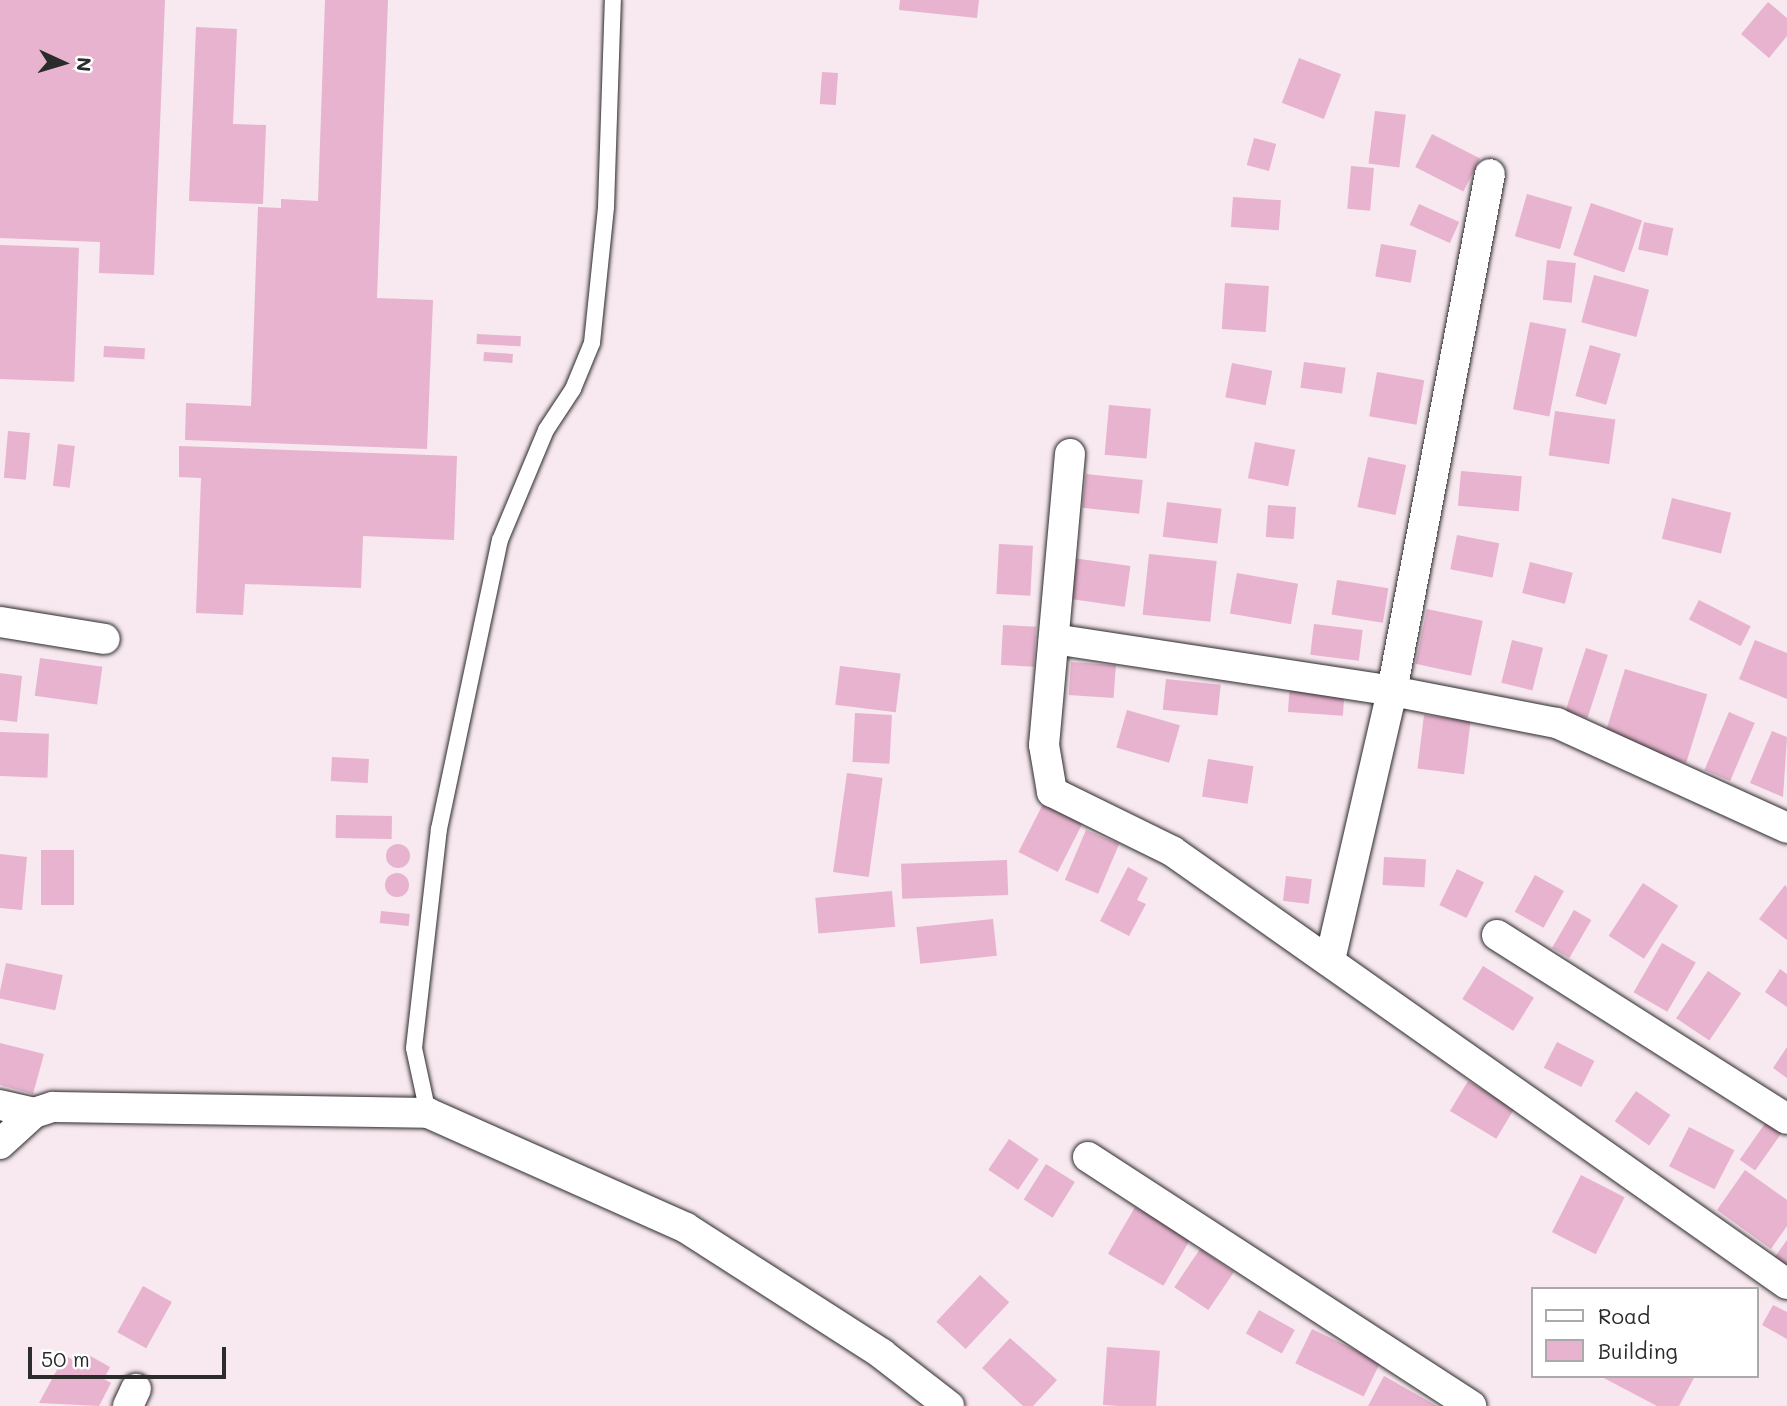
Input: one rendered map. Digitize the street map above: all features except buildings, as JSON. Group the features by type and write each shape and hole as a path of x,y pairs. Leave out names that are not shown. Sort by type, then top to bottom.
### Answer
{"street":[{"path":"1329,960 1392,691 1490,174"},
{"path":"1070,454 1044,745 1052,792 1172,851 1787,1284"},
{"path":"0,622 105,639"},
{"path":"1054,639 1392,691 1557,723 1787,828"},
{"path":"1497,935 1787,1119"},
{"path":"0,1105 34,1113"},
{"path":"0,1144 34,1113 53,1107 428,1113 686,1228 882,1354 949,1406"},
{"path":"1088,1157 1471,1406"}],"lane":[{"path":"428,1113 414,1048 439,829 500,540 546,430 573,389 592,343 606,207 613,0"}]}
